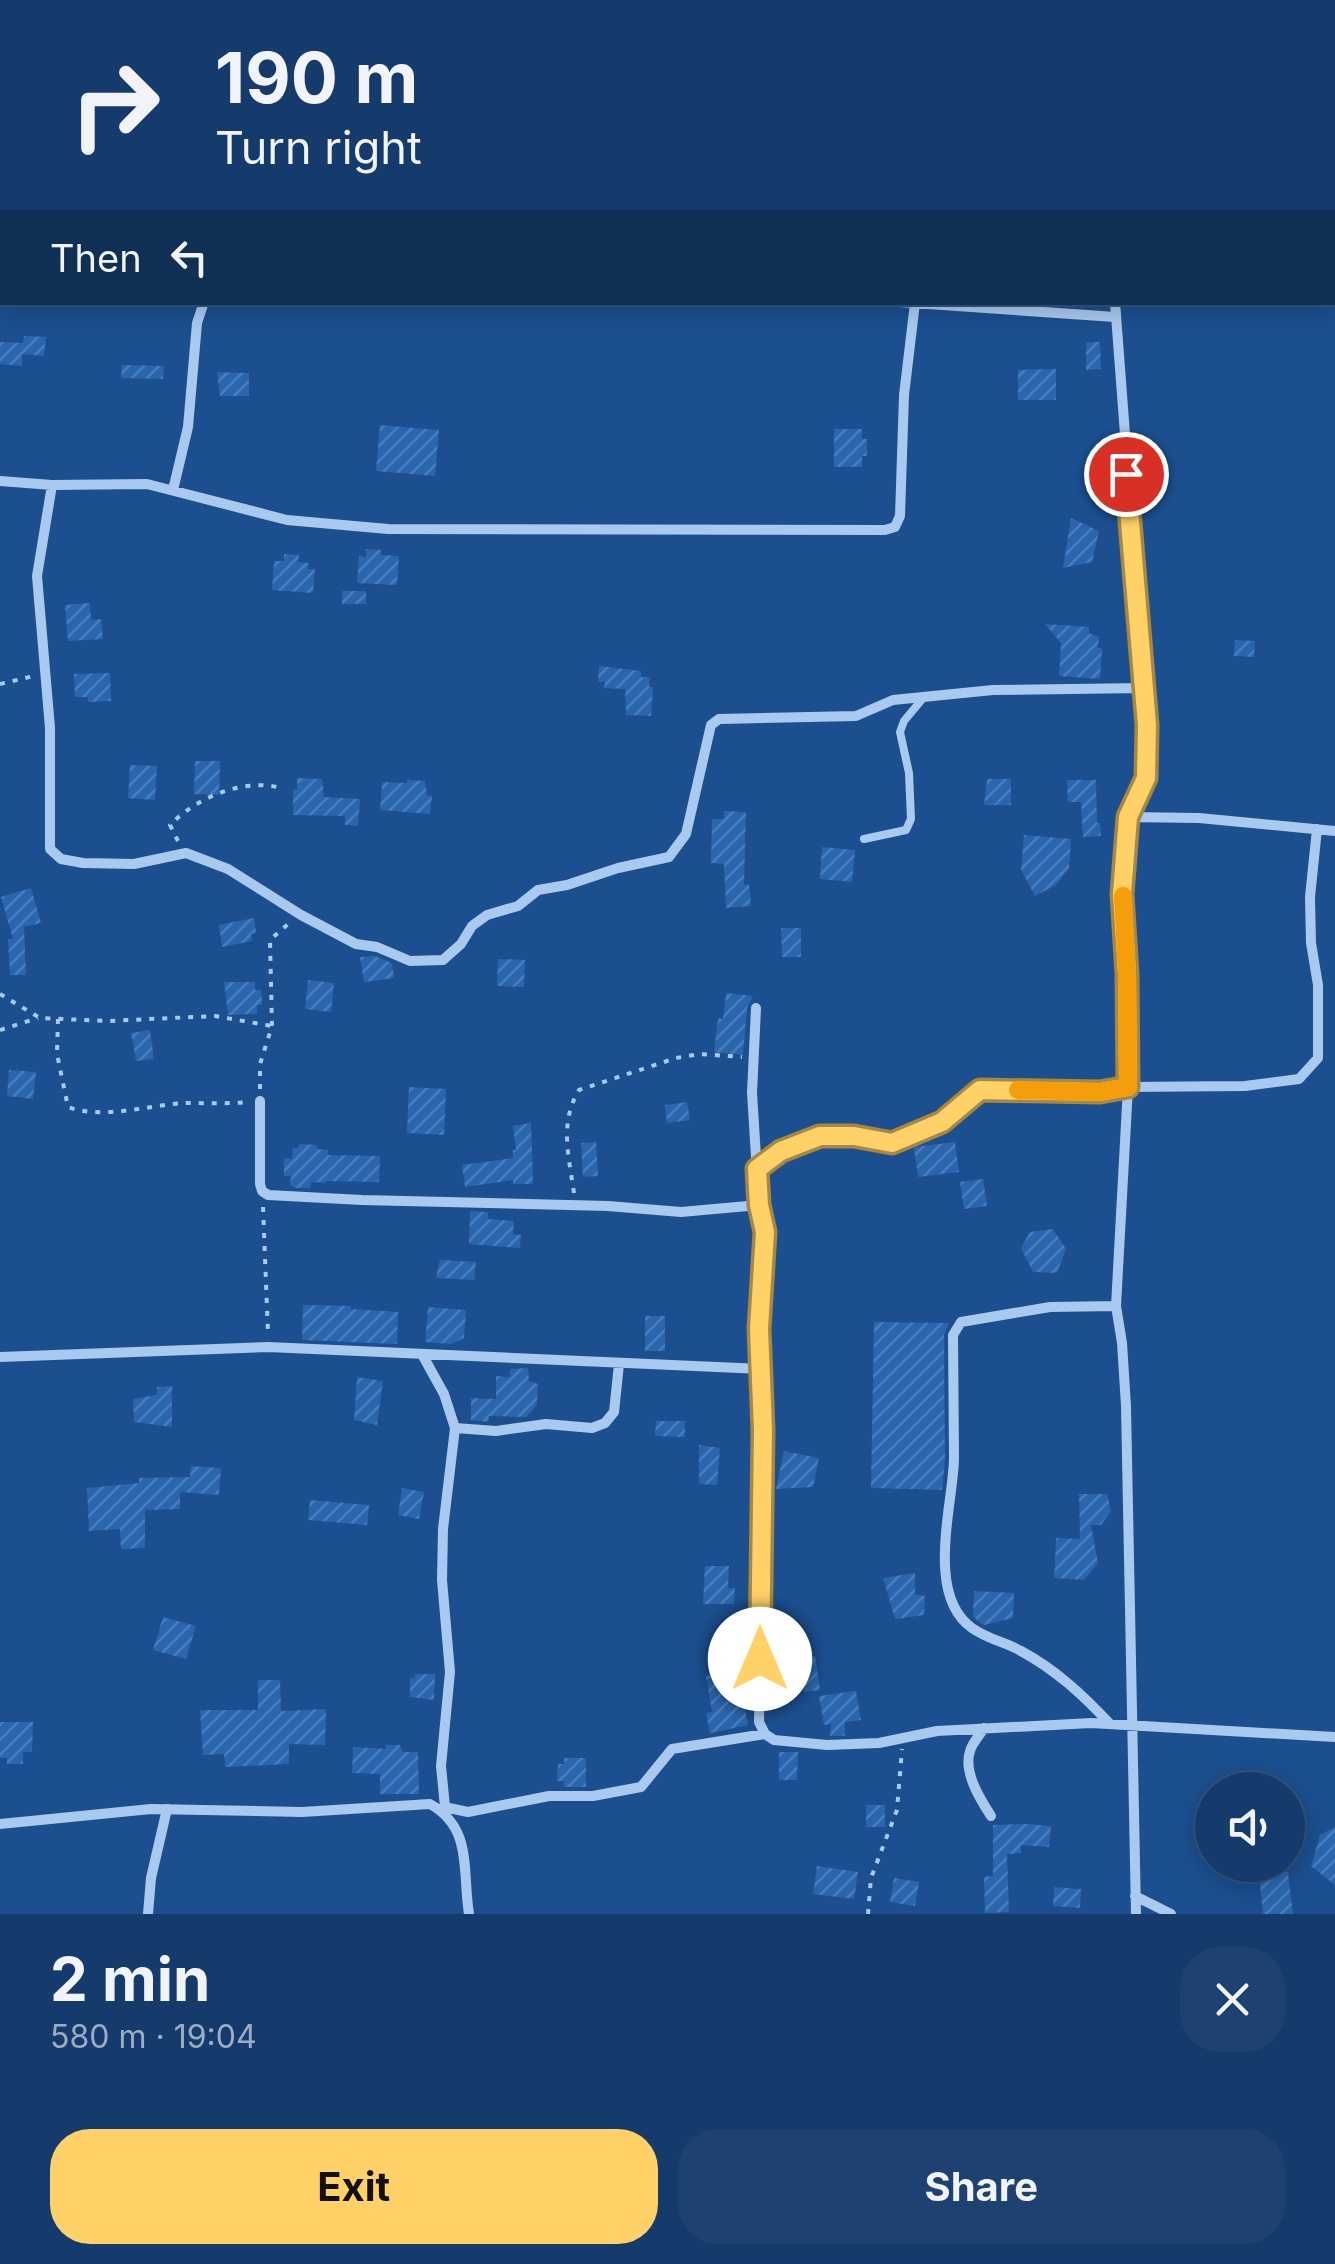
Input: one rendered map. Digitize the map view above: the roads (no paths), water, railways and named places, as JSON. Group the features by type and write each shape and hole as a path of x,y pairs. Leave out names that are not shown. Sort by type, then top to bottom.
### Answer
{"street":[{"path":"172,490 188,426 197,324 203,305"},
{"path":"0,481 148,484 287,520 388,529 886,530 895,526 900,516 904,395 914,305"},
{"path":"931,305 1116,316"},
{"path":"1115,305 1146,778 1128,817 1122,894 1128,1087 1116,1306 1126,1406 1136,1914"},
{"path":"52,485 37,576 47,673 53,854 83,863 134,864 186,853 228,869 301,916 356,944 377,946 410,961 443,960 461,944 472,926 487,915 518,906 538,890 668,857 686,834 712,725 719,719 856,716 893,700 992,690 1143,688"},
{"path":"1128,817 1160,816 1335,831"},
{"path":"757,1169 781,1151 820,1136 854,1136 892,1143 942,1122 980,1090 1100,1092 1128,1087 1229,1086 1299,1079 1318,1058 1318,985 1311,942 1310,897 1316,829"},
{"path":"756,1008 752,1058 759,1205 765,1232 759,1329 759,1722 765,1734 774,1740 828,1745 879,1743 984,1728 1110,1724 1335,1736"},
{"path":"260,1102 262,1192 304,1198 576,1205 680,1212 759,1205"},
{"path":"1110,1724 1075,1687 1018,1649 970,1627 963,1619 947,1586 945,1518 953,1472 956,1326 1050,1307 1116,1306"},
{"path":"0,1357 268,1347 762,1369"},
{"path":"423,1356 444,1394 456,1428 443,1529 442,1580 450,1672 442,1766 445,1807"},
{"path":"456,1428 496,1430 546,1424 592,1428 605,1423 614,1412 620,1364"},
{"path":"984,1728 969,1752 980,1798 991,1816"},
{"path":"0,1824 167,1809 302,1812 430,1804 468,1812 549,1796 593,1796 641,1787 672,1749 765,1734"},
{"path":"430,1804 448,1814 459,1830 469,1914"},
{"path":"148,1914 151,1878 167,1809"},
{"path":"1135,1896 1171,1914"}],"lane":[{"path":"864,838 906,830 911,819 909,773 900,732 924,696"}]}
